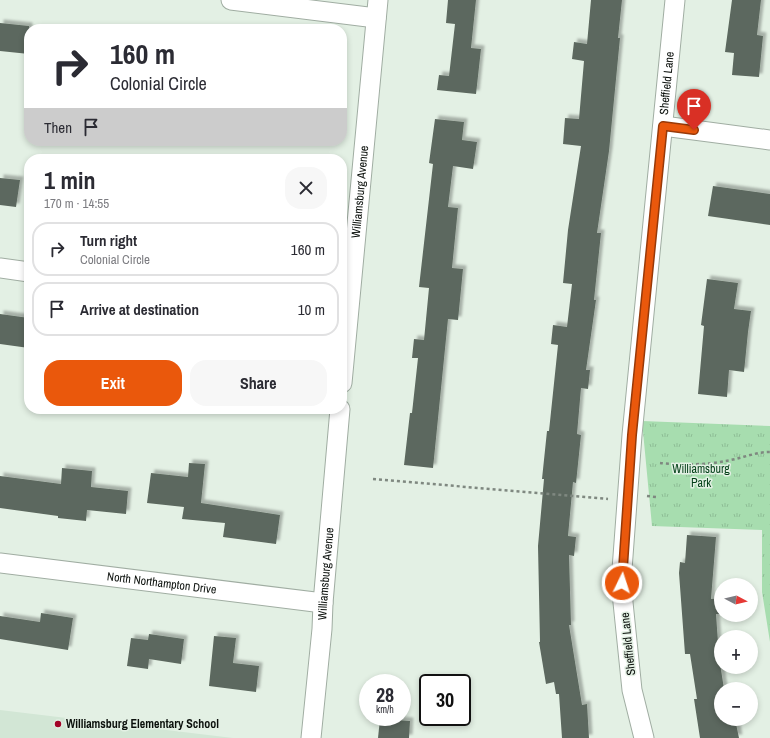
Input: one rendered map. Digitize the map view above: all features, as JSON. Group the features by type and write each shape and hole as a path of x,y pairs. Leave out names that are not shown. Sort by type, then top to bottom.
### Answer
{"street":[{"path":"231,0 377,9"},
{"name":"Sheffield Lane","path":"644,738 632,690 622,583 632,435 674,0"},
{"name":"Williamsburg Avenue","path":"347,294 377,9"},
{"path":"663,126 770,140"},
{"path":"0,268 24,271"},
{"name":"Williamsburg Avenue","path":"311,738 322,629 340,414"},
{"name":"North Northampton Drive","path":"0,563 323,603"}],"path":[{"path":"660,463 724,462 763,452 770,452"},
{"path":"373,479 602,500 615,499 627,495 656,497"}],"shaded area":[{"name":"Williamsburg Elementary School","path":"0,710 233,738 0,738"}],"green space":[{"name":"Williamsburg Park","path":"642,421 770,426 770,642 762,592 762,530 652,526"}],"building":[{"path":"448,0 476,0 471,48 481,49 476,94 437,90 439,75 449,76 455,24 446,23"},
{"path":"591,0 622,0 618,38 620,38 609,151 597,233 601,233 594,300 596,300 586,370 590,370 588,389 581,388 577,434 581,435 576,483 573,482 568,536 576,537 574,556 569,555 571,625 569,625 582,705 587,704 589,738 562,738 559,694 556,694 554,682 546,684 539,642 538,546 544,479 542,479 547,431 549,431 558,345 551,344 553,325 567,327 572,284 563,283 568,230 581,146 563,144 565,118 579,119 584,61 572,59 574,42 587,44"},
{"path":"732,0 761,0 757,35 763,36 759,77 732,75 734,53 725,52"},
{"path":"0,23 24,25 24,53 0,51"},
{"path":"435,119 464,122 462,140 477,142 473,169 453,166 448,207 458,208 452,268 463,269 458,320 448,319 433,468 404,465 418,358 412,358 414,339 424,340 429,288 419,287 433,164 429,163"},
{"path":"0,178 20,180 16,207 0,205"},
{"path":"713,186 770,194 770,225 708,216"},
{"path":"707,279 738,283 734,309 751,311 744,372 729,370 727,397 698,394 704,326 701,325"},
{"path":"0,314 24,317 24,347 0,344"},
{"path":"189,463 205,464 201,503 280,515 276,544 223,537 225,523 182,519 184,507 147,503 151,473 188,477"},
{"path":"62,468 92,471 91,487 128,491 126,514 87,510 86,521 58,518 58,516 0,508 0,476 61,484"},
{"path":"687,535 716,537 711,599 714,599 714,622 717,622 717,630 714,630 714,674 722,674 723,682 714,682 714,726 736,726 739,738 700,738 694,699 697,699 690,654 685,654 679,573 680,562 685,563"},
{"path":"41,613 73,618 68,650 0,639 0,616 40,622"},
{"path":"149,634 184,639 181,664 149,659 148,669 127,666 131,638 148,640"},
{"path":"214,636 236,638 233,663 259,666 256,692 209,686"},
{"path":"379,726 410,726 409,738 378,738"}],"place":[{"name":"Williamsburg Elementary School","path":"58,724"}],"route":[{"path":"622,583 632,435 663,126 694,130"}]}
